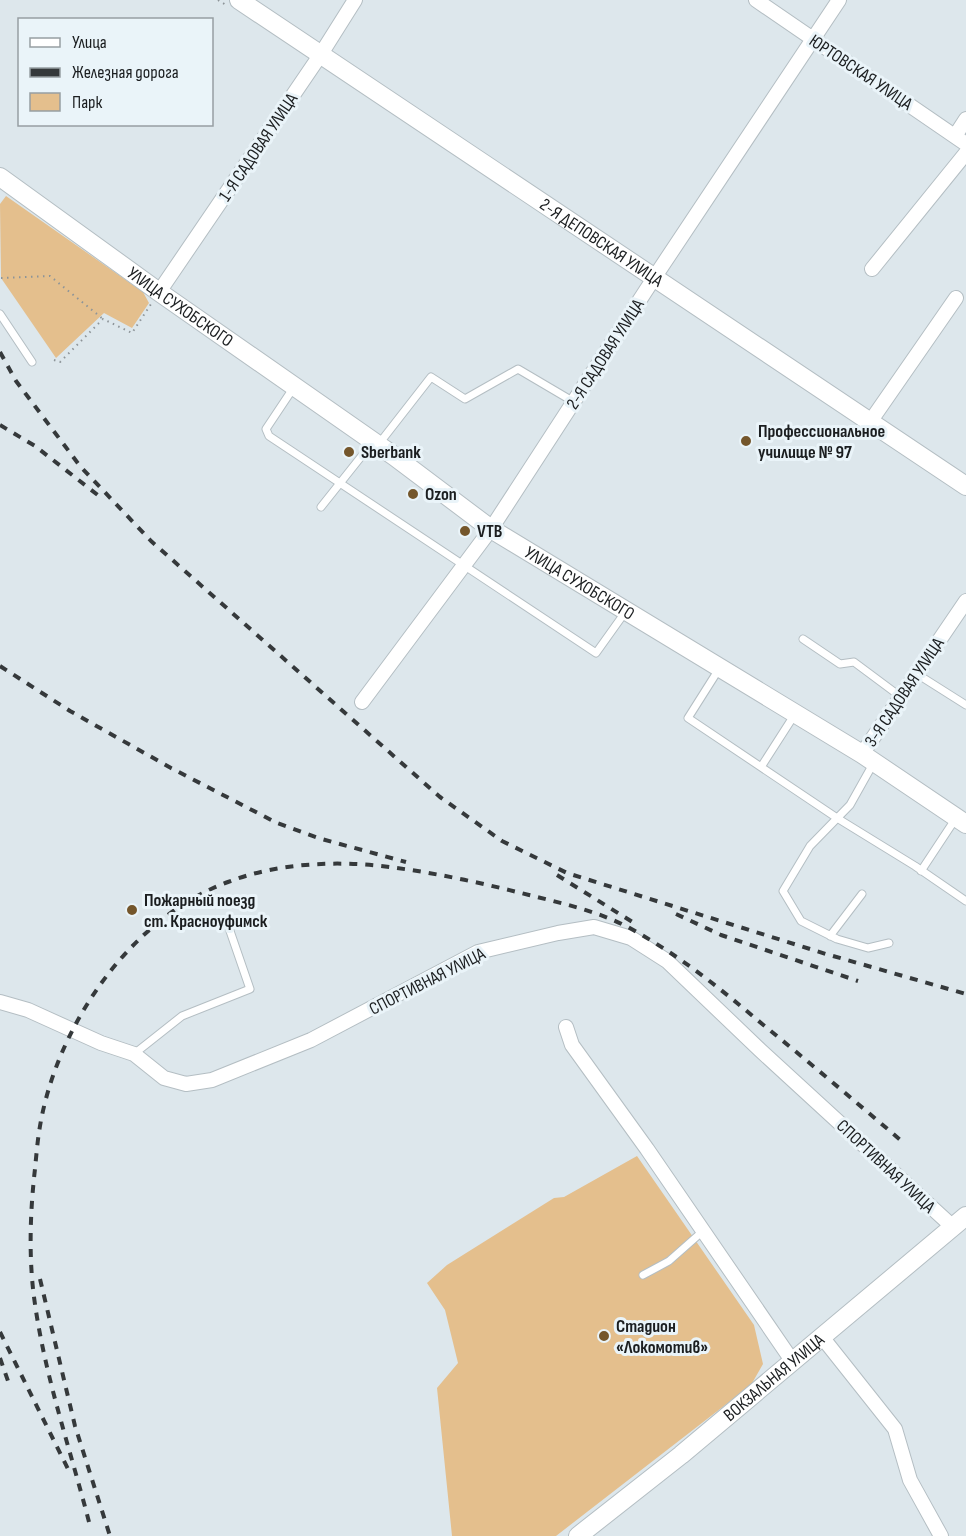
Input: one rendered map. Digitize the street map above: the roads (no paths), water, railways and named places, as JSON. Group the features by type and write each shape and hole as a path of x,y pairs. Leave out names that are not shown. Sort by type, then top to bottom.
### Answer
{"street":[{"name":"2-Я ДЕПОВСКАЯ УЛИЦА","path":"239,0 966,486"},
{"name":"1-Я САДОВАЯ УЛИЦА","path":"159,292 321,54 355,0"},
{"name":"ЮРТОВСКАЯ УЛИЦА","path":"756,0 960,140"},
{"name":"2-Я САДОВАЯ УЛИЦА","path":"362,702 491,529 839,0"},
{"path":"960,140 966,119"},
{"path":"872,269 966,153"},
{"name":"УЛИЦА СУХОБСКОГО","path":"0,177 159,292 376,443 491,529 868,758 963,820"},
{"path":"870,422 956,298"},
{"name":"3-Я САДОВАЯ УЛИЦА","path":"868,758 901,697 966,601"},
{"name":"СПОРТИВНАЯ УЛИЦА","path":"0,1002 28,1010 134,1054 164,1078 186,1084 212,1080 311,1040 478,952 594,927 631,938 667,961 760,1050 959,1222"},
{"path":"566,1027 573,1045 793,1362"},
{"name":"ВОКЗАЛЬНАЯ УЛИЦА","path":"578,1536 681,1455 959,1222"},
{"path":"822,1338 895,1429 910,1480 941,1536"}],"lane":[{"path":"0,314 32,362"},
{"path":"321,507 431,377 465,399 518,369 574,402"},
{"path":"295,387 266,429 269,436 596,653 626,611"},
{"path":"803,639 840,664 854,662 901,697"},
{"path":"720,668 688,718 837,819 921,870 966,901"},
{"path":"917,674 966,705"},
{"path":"760,767 795,714"},
{"path":"868,758 850,805 810,846 783,891 801,921 830,936 868,948 889,943"},
{"path":"921,870 963,820"},
{"path":"830,936 862,894"},
{"path":"134,1054 182,1016 250,989 230,931"},
{"path":"643,1275 669,1261 703,1231"}],"railway":[{"path":"0,352 16,381 80,466 151,541 440,797 502,841 567,873 826,954 966,994"},
{"path":"0,425 35,446 99,496"},
{"path":"0,666 70,711 171,768 277,823 318,838 406,862"},
{"path":"89,1522 51,1383 34,1297 31,1268 31,1223 40,1126 49,1088 63,1051 81,1014 104,980 130,949 160,921 192,899 228,882 269,870 311,864 376,865 480,883 570,905 610,919 652,941 700,974 904,1143"},
{"path":"557,875 634,923"},
{"path":"676,914 721,935 858,981"},
{"path":"40,1279 75,1426 110,1536"},
{"path":"0,1332 68,1469"},
{"path":"0,1358 8,1381"}],"place":[{"name":"Профессиональное училище № 97","path":"746,441"},
{"name":"Sberbank","path":"349,452"},
{"name":"Ozon","path":"413,494"},
{"name":"VTB","path":"465,531"},
{"name":"Пожарный поезд ст. Красноуфимск","path":"132,910"},
{"name":"Стадион «Локомотив»","path":"604,1336"}]}
